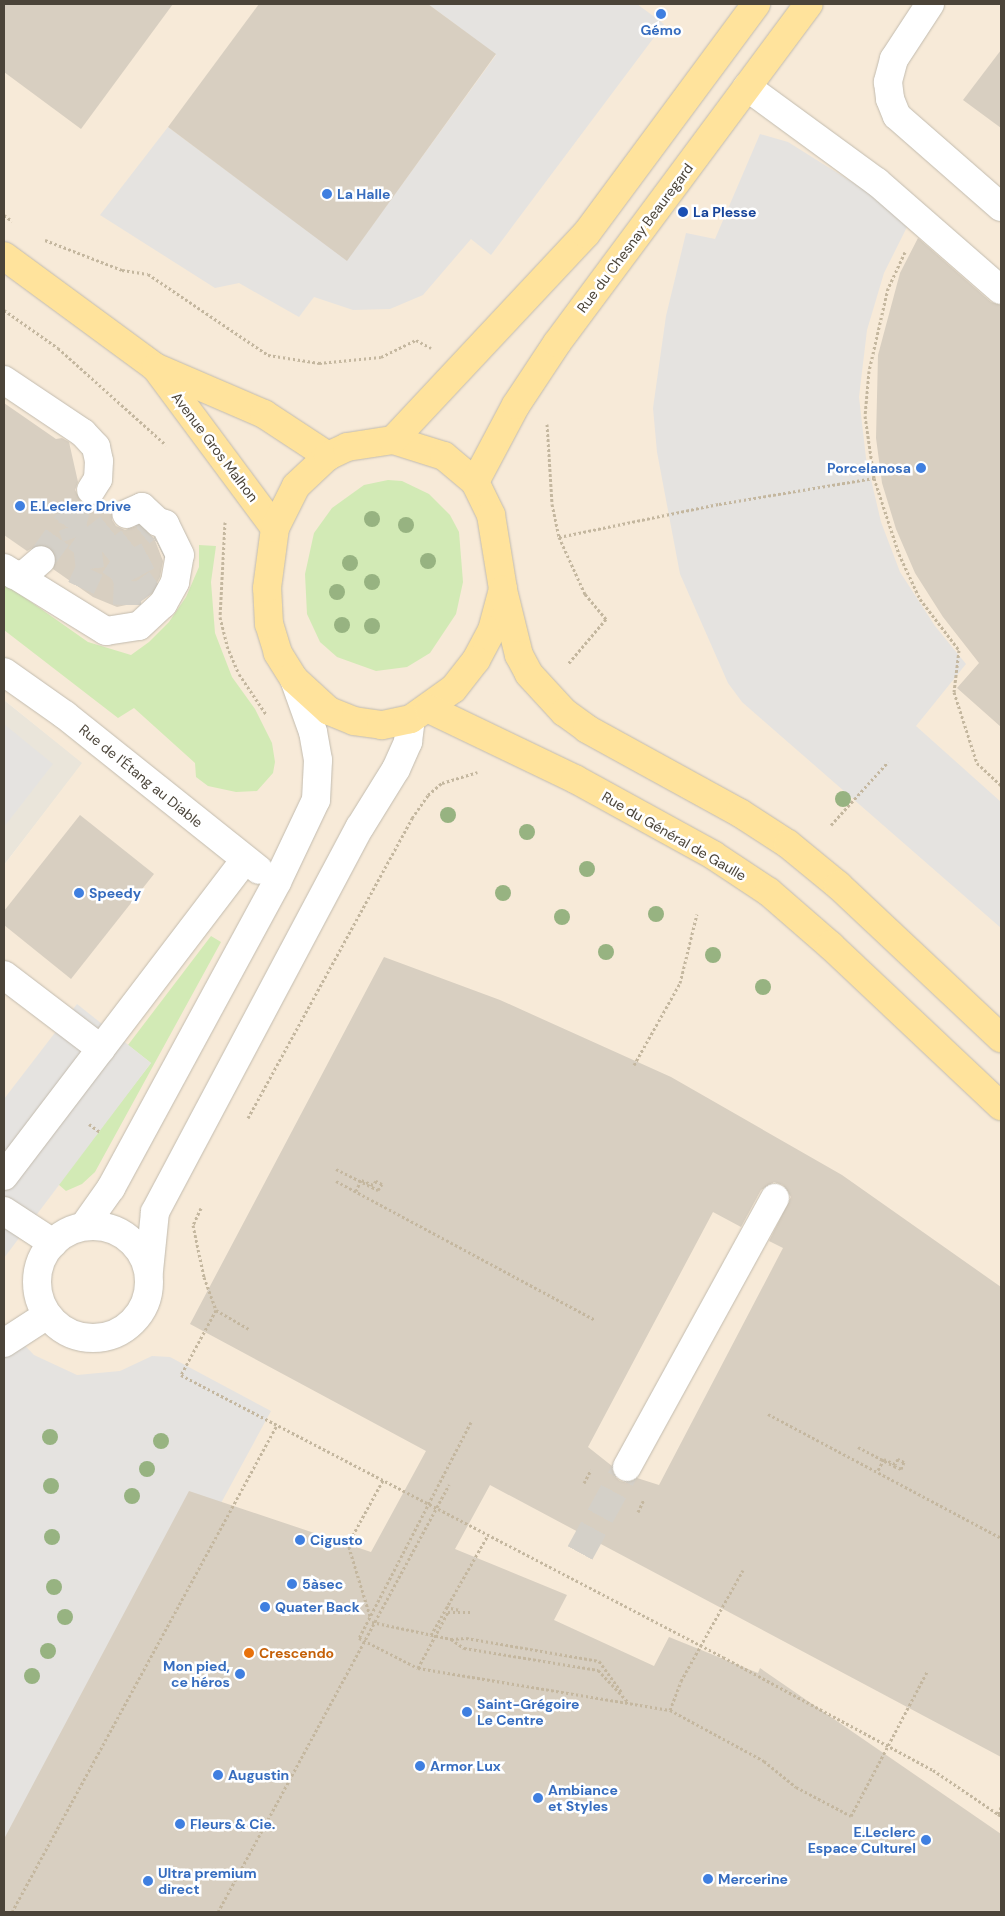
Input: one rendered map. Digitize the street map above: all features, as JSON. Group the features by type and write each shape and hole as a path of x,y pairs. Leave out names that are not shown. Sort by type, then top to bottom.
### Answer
{"main road":[{"path":"393,440 586,234 756,4"},
{"name":"Rue du Chesnay Beauregard","path":"475,482 516,405 557,343 809,4"},
{"name":"Avenue Gros Malhon","path":"4,256 155,366 264,414 328,456"},
{"name":"Avenue Gros Malhon","path":"155,366 275,528"},
{"path":"503,589 492,630 476,660 453,689 420,714 382,725 354,721 329,711 294,680 278,653 269,624 267,588 275,528 296,486 328,456 347,447 393,440 444,456 475,482 491,515 503,589 519,656 529,674 564,712 587,730 740,812 788,844 858,903 1001,1038"},
{"name":"Rue du Général de Gaulle","path":"420,714 575,779 713,855 768,892 830,945 1001,1106"}],"street":[{"path":"930,4 894,59 888,82 890,100 897,116 1001,207"},
{"path":"747,87 877,182 1001,290"},
{"path":"4,380 83,433 96,447 100,461 98,479 90,490"},
{"path":"9,572 76,599 106,631 150,599 180,555 153,532"},
{"path":"9,572 25,574 41,560"},
{"name":"Rue de l'Étang au Diable","path":"4,672 65,715 245,860 278,882"},
{"path":"294,680 313,732 318,760 316,800 278,882 111,1188 84,1226 53,1243 38,1270 40,1301 47,1315 57,1326 82,1338 115,1335 140,1314 150,1286 149,1270 155,1212 355,836 396,769 420,714"},
{"path":"4,1176 245,860"},
{"path":"4,976 101,1048"},
{"path":"627,1467 775,1198"},
{"path":"4,1211 53,1243"},
{"path":"84,1226 118,1231 132,1241 149,1270"},
{"path":"4,1343 47,1315"}],"path":[{"path":"4,216 20,226"},
{"path":"921,220 888,288 869,371 866,416 874,478 899,554 920,599 959,650 954,692 976,763 1001,785"},
{"path":"36,236 122,270 148,274 268,356 319,363 381,357 416,340 434,350"},
{"path":"542,420 547,423 552,504 559,537 586,594 606,619 564,669"},
{"path":"559,537 719,504 874,478"},
{"path":"831,825 888,762"},
{"path":"246,1122 412,818 428,795 442,783 476,774"},
{"path":"634,1065 680,983 697,914"},
{"path":"336,1169 354,1178 363,1183 378,1190 382,1184 376,1181 373,1186 361,1180 358,1186 356,1192"},
{"path":"336,1181 595,1320"},
{"path":"205,1199 193,1225 204,1277 216,1310 250,1330"},
{"path":"216,1310 181,1375 934,1770 1000,1815 1001,1807"},
{"path":"768,1414 1001,1538"},
{"path":"471,1422 359,1638 418,1668 670,1710 764,1761 796,1787 852,1816 927,1672"},
{"path":"12,1912 277,1425"},
{"path":"858,1448 880,1458 887,1462 894,1466 901,1469 904,1462 898,1459 896,1464 884,1459 880,1465 877,1472"},
{"path":"372,1624 348,1544 383,1480"},
{"path":"218,1912 449,1484"},
{"path":"430,1635 488,1535"},
{"path":"670,1710 680,1681 743,1570"},
{"path":"418,1668 448,1612 470,1612 446,1608"},
{"path":"372,1624 451,1639 466,1638 599,1661 629,1704"},
{"path":"451,1639 464,1648 598,1670 629,1704"}],"shaded area":[{"path":"4,4 1001,4 1001,1912 4,1912 4,865 82,763 4,700"},
{"path":"428,4 637,4 664,24 491,255 471,239 423,295 390,309 353,310 314,297 299,317 239,283 215,288 100,215 168,127 347,260 496,55"},
{"path":"760,134 788,142 871,194 907,227 884,273 867,330 859,397 866,458 881,522 900,572 935,626 966,664 916,726 1001,802 1001,928 742,702 728,683 680,574 657,452 653,408 666,316 686,233 715,239"},
{"path":"4,700 83,763 4,865"},
{"path":"4,724 53,764 4,827"},
{"path":"77,1004 151,1063 4,1258 4,1099"},
{"path":"4,1324 34,1355 77,1375 120,1371 152,1356 170,1357 271,1411 4,1903"}],"green space":[{"path":"388,480 402,481 429,494 450,515 459,532 463,582 456,614 430,653 407,667 376,671 337,657 320,642 307,614 305,574 314,533 332,508 364,485"},
{"path":"199,545 216,546 211,582 215,633 232,677 255,709 272,743 275,762 273,773 257,791 236,792 208,786 196,777 195,763 134,708 118,718 4,630 4,583 88,642 131,655 149,642 169,622 186,597 199,567"},
{"path":"211,936 221,942 95,1172 82,1184 66,1191 58,1184 151,1063 128,1045"}],"building":[{"path":"4,4 173,4 81,129 4,72"},
{"name":"La Halle","path":"259,4 428,4 496,54 347,261 168,127"},
{"path":"1001,50 1001,128 963,100"},
{"path":"918,238 991,302 1001,305 1001,727 957,688 979,663 943,617 915,573 896,529 882,483 876,438 878,355 900,273"},
{"path":"4,403 56,439 62,438 69,442 78,482 75,490 82,503 91,506 103,499 113,506 112,520 116,526 125,530 139,525 154,538 163,561 160,577 151,594 140,602 117,607 93,597 53,569 56,557 52,549 38,545 27,551 4,535"},
{"name":"Speedy","path":"80,815 154,874 71,979 4,925 4,911"},
{"path":"384,957 500,1000 671,1077 842,1175 1001,1287 1001,1757 490,1485 455,1549 567,1595 554,1620 654,1666 669,1637 758,1673 760,1668 1001,1834 1001,1912 4,1912 4,1839 189,1491 371,1552 426,1451 190,1324","holes":["774,1182 783,1185 791,1197 769,1241 783,1248 659,1485 637,1478 628,1483 620,1481 613,1475 612,1466 588,1447 713,1212 741,1227 761,1190"]}],"tunnel":[{"path":"41,560 78,508"},
{"path":"75,512 72,526 76,537 138,580 149,595"},
{"path":"81,588 90,569 87,545 126,514"},
{"path":"108,559 145,529"},
{"path":"127,605 128,581 123,569 161,549"},
{"path":"580,1553 627,1467"}],"place":[{"name":"Gémo","path":"661,14"},
{"name":"La Halle","path":"327,194"},
{"name":"La Plesse","path":"683,212"},
{"name":"Porcelanosa","path":"921,468"},
{"name":"E.Leclerc Drive","path":"20,506"},
{"name":"Speedy","path":"79,893"},
{"name":"Cigusto","path":"300,1540"},
{"name":"5àsec","path":"292,1584"},
{"name":"Quater Back","path":"265,1607"},
{"name":"Crescendo","path":"249,1653"},
{"name":"Mon pied, ce héros","path":"240,1674"},
{"name":"Saint-Grégoire Le Centre","path":"467,1712"},
{"name":"Armor Lux","path":"420,1766"},
{"name":"Augustin","path":"218,1775"},
{"name":"Ambiance et Styles","path":"538,1798"},
{"name":"Fleurs & Cie.","path":"180,1824"},
{"name":"E.Leclerc Espace Culturel","path":"926,1840"},
{"name":"Mercerine","path":"708,1879"},
{"name":"Ultra premium direct","path":"148,1881"}]}
